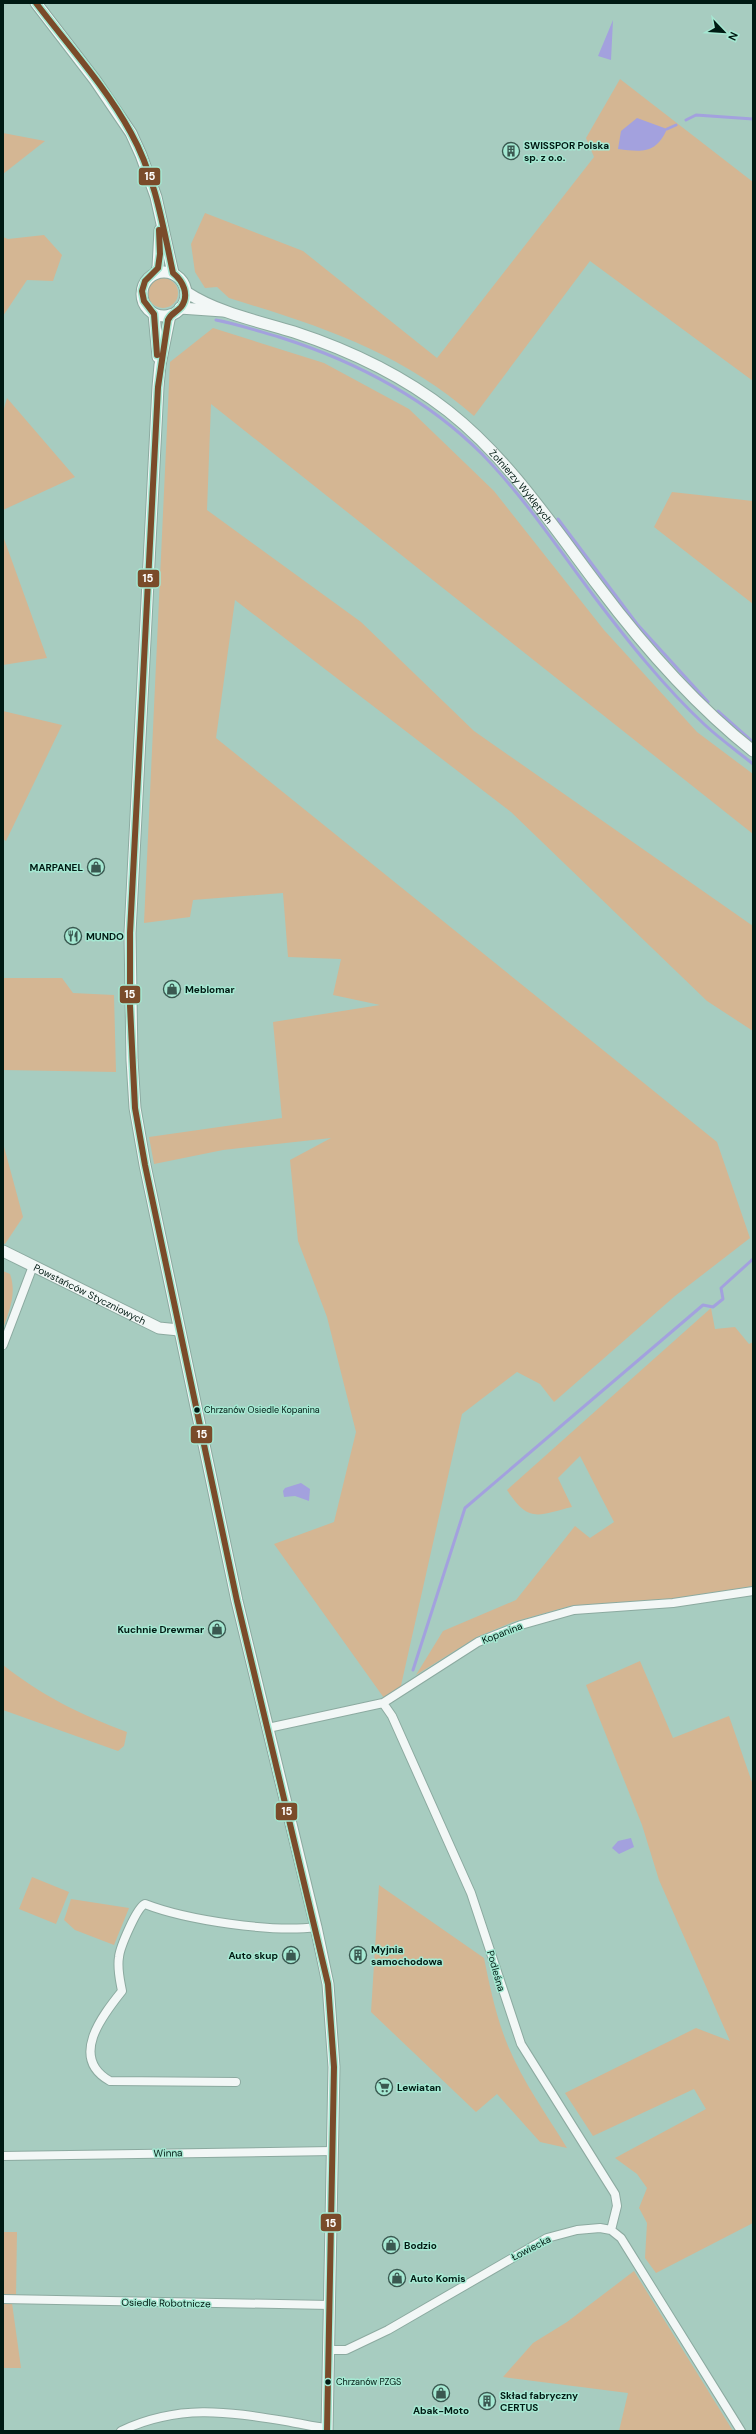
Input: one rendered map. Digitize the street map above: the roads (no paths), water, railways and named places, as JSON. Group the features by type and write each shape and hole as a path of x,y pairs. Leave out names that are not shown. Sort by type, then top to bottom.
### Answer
{"street":[{"path":"36,3 95,80 131,133 150,178 161,222 165,230 173,273 182,281 186,292 180,308 170,315 154,314"},
{"path":"156,273 158,267 161,222"},
{"path":"160,365 154,314 144,304 142,289 149,276 156,273 173,273"},
{"name":"Żołnierzy Wyklętych","path":"186,292 223,311 296,333 361,358 402,379 452,414 487,446 524,488 613,606 657,660 713,717 753,751"},
{"name":"Żołnierzy Wyklętych","path":"180,308 223,311"},
{"path":"121,2431 158,2418 190,2411 243,2414 322,2429 330,2305 334,2067 332,2017 316,1927 237,1601 179,1330 145,1165 135,1108 130,1006 131,901 160,365 170,315"},
{"name":"Powstańców Styczniowych","path":"3,1251 159,1328 179,1330"},
{"path":"3,1345 33,1266"},
{"name":"Kopanina","path":"268,1728 384,1703 478,1642 517,1626 574,1610 673,1603 753,1591"},
{"name":"Podleśna","path":"384,1703 392,1716 473,1899 521,2044 540,2078 613,2189 617,2206 611,2230"},
{"path":"236,2082 110,2081 100,2076 93,2064 93,2034 99,2020 122,1991 118,1971 119,1956 137,1912 145,1904 213,1921 284,1928 316,1927"},
{"name":"Winna","path":"3,2156 333,2151"},
{"name":"Łowiecka","path":"328,2350 346,2350 388,2330 547,2238 577,2230 600,2228 611,2230"},
{"path":"611,2230 621,2238 741,2431"},
{"name":"Osiedle Robotnicze","path":"3,2299 330,2305"}],"water":[{"path":"613,20 611,60 598,56"},
{"path":"637,118 667,129 663,137 658,143 647,150 634,151 618,149 621,131"},
{"path":"301,1483 310,1489 309,1501 295,1496 284,1497 283,1491 285,1488"},
{"path":"631,1838 634,1847 619,1854 612,1848 618,1841"}],"waterway":[{"path":"686,120 696,115 753,119"},
{"path":"667,129 676,125"},
{"path":"216,320 279,337 335,357 388,383 413,398 460,434 482,454 512,487 606,612 675,695 705,725 753,764"},
{"path":"558,519 637,624 708,702"},
{"path":"718,711 753,742"},
{"path":"413,1670 465,1508 703,1305 713,1307 723,1299 721,1288 753,1259"}],"place":[{"name":"SWISSPOR Polska sp. z o.o.","path":"511,151"},
{"name":"MARPANEL","path":"96,867"},
{"name":"MUNDO","path":"73,936"},
{"name":"Meblomar","path":"172,989"},
{"name":"Chrzanów Osiedle Kopanina","path":"197,1410"},
{"name":"Kuchnie Drewmar","path":"217,1629"},
{"name":"Auto skup","path":"291,1955"},
{"name":"Myjnia samochodowa","path":"358,1955"},
{"name":"Lewiatan","path":"384,2087"},
{"name":"Bodzio","path":"391,2245"},
{"name":"Auto Komis","path":"397,2278"},
{"name":"Chrzanów PZGS","path":"328,2382"},
{"name":"Abak-Moto","path":"441,2393"},
{"name":"Skład fabryczny CERTUS","path":"487,2401"}]}
